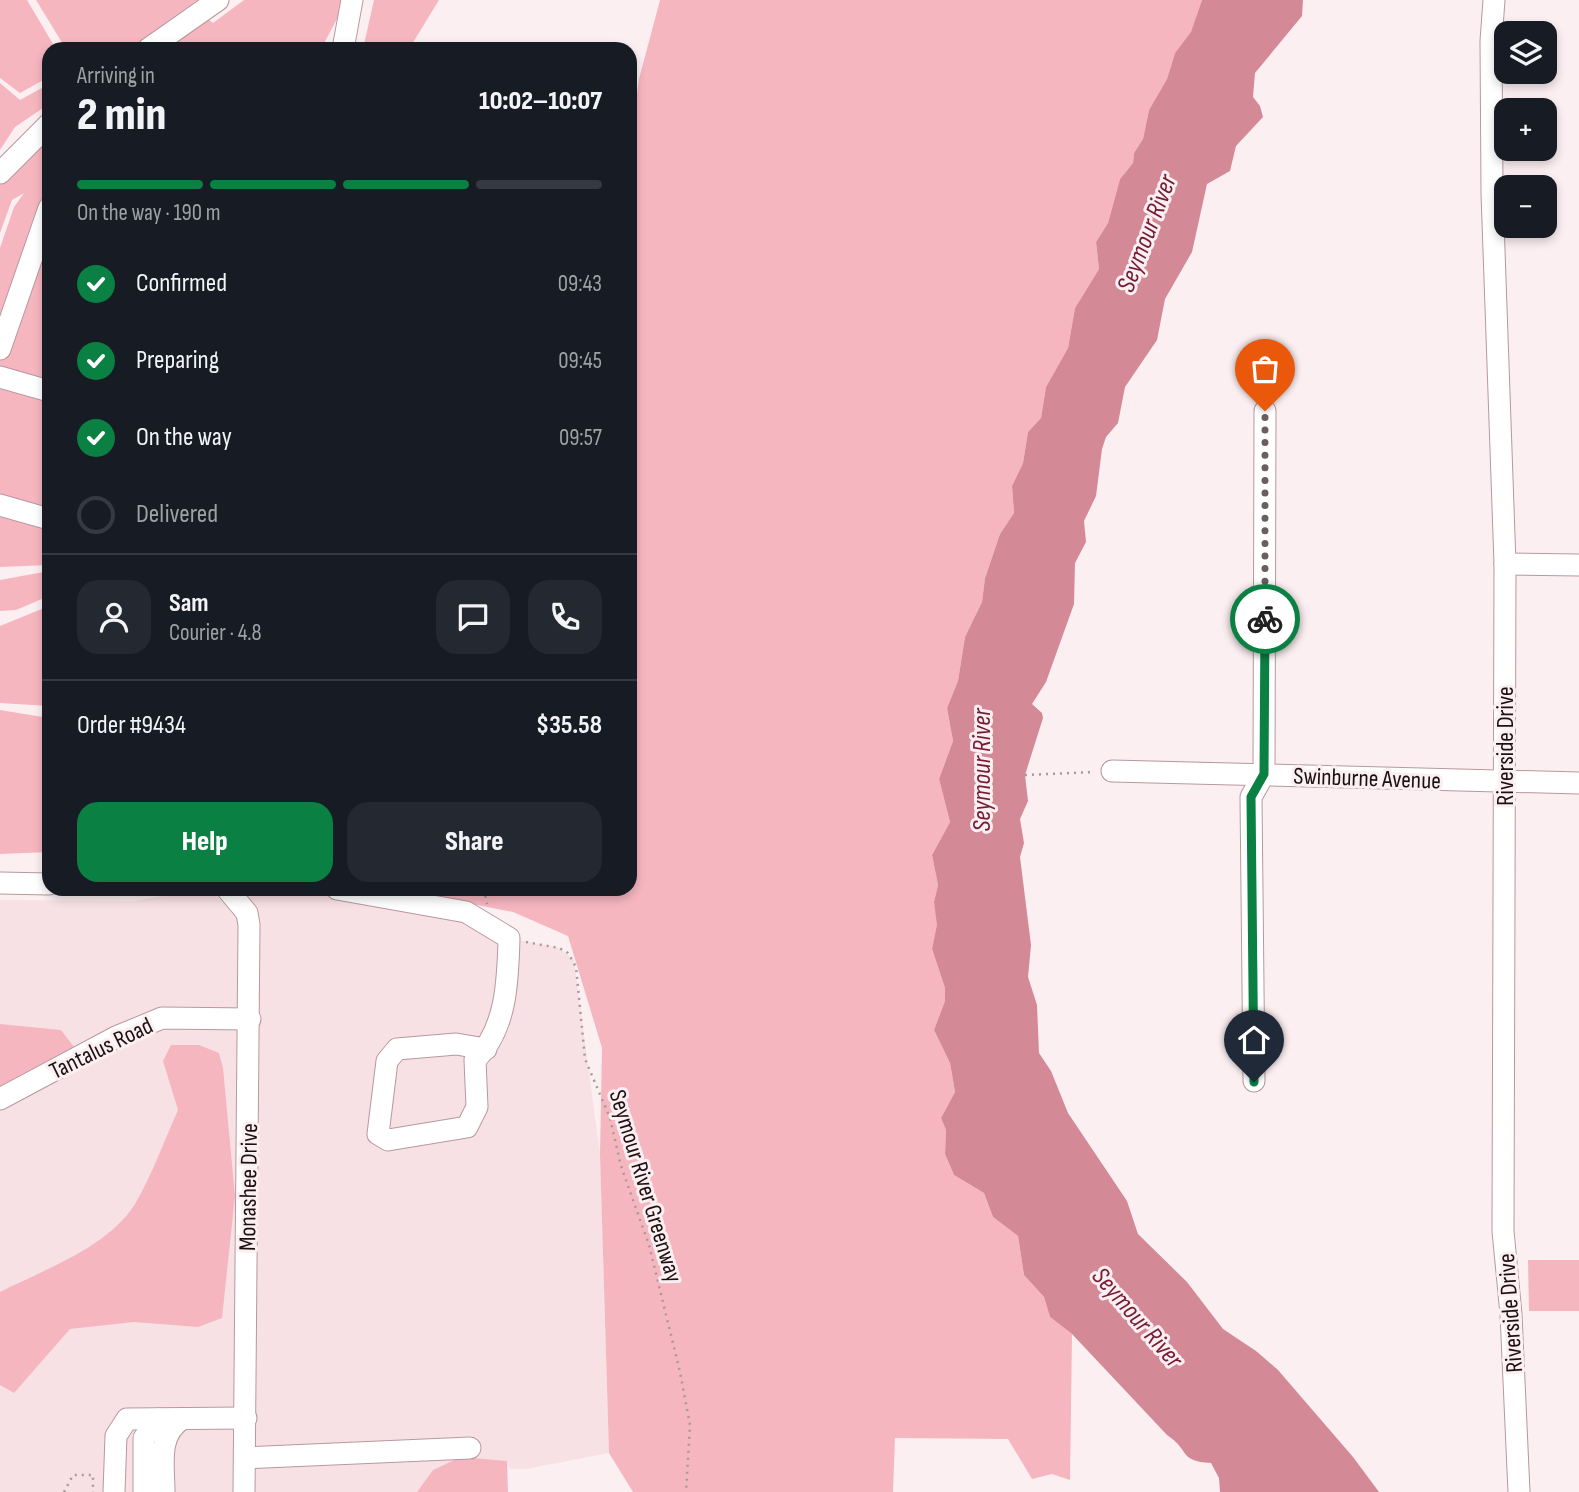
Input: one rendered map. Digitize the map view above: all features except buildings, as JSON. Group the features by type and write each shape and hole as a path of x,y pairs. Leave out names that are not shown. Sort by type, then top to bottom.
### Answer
{"street":[{"path":"158,42 218,0"},
{"path":"344,42 352,0"},
{"name":"Riverside Drive","path":"1494,0 1490,41 1492,193 1505,564 1503,1231 1512,1327 1519,1492"},
{"path":"0,173 42,131"},
{"path":"0,349 42,228"},
{"path":"0,377 42,389"},
{"path":"1254,1082 1251,797 1264,774 1265,411"},
{"path":"0,505 42,517"},
{"path":"1505,564 1579,565"},
{"name":"Swinburne Avenue","path":"1112,771 1579,783"},
{"path":"0,883 42,884"},
{"name":"Monashee Drive","path":"233,896 247,913 249,925 244,1492"},
{"path":"376,896 466,912 509,938 503,1008 486,1049 475,1060 477,1107 467,1127 388,1140 379,1134 387,1061 397,1049 456,1044 486,1049"},
{"name":"Tantalus Road","path":"0,1099 116,1037 162,1018 250,1019"},
{"path":"114,1492 116,1436 127,1419 246,1418"},
{"path":"144,1492 144,1438 158,1419"},
{"path":"164,1492 164,1442 167,1431 182,1419"},
{"path":"245,1458 470,1448"}],"path":[{"path":"1025,775 1112,771"},
{"name":"Seymour River Greenway","path":"509,938 559,948 574,960 585,1059 610,1118 621,1166 649,1245 680,1372 690,1425 686,1492"},
{"path":"64,1492 73,1475 93,1475 93,1492"}],"shaded area":[{"path":"0,0 27,0 52,42 42,42 42,81 20,93 0,78"},
{"path":"36,0 198,0 139,42 62,42"},
{"path":"244,0 341,0 338,17 325,42 166,42 203,15 213,23"},
{"path":"374,0 439,0 413,42 365,42"},
{"path":"660,0 1202,0 1191,33 1175,53 1167,79 1149,110 1143,139 1134,153 1133,163 1120,179 1108,223 1096,242 1099,269 1075,308 1068,348 1046,387 1041,418 1028,432 1023,463 1012,486 1014,513 1000,534 985,578 982,602 965,637 958,681 947,708 953,741 939,779 950,822 932,855 938,885 934,902 938,925 932,949 945,988 945,1001 934,1030 950,1063 955,1092 941,1118 946,1130 945,1154 954,1175 984,1193 993,1217 1018,1236 1024,1275 1044,1297 1050,1317 1072,1334 1070,1480 1052,1474 1032,1479 1008,1439 895,1438 893,1492 633,1492 609,1453 600,1154 602,1048 568,936 513,912 432,896 637,896 639,79"},
{"path":"0,83 20,100 42,88 42,109 15,127 0,150"},
{"path":"42,143 42,565 0,567 0,248 14,207 24,193 12,200 0,233 0,185 9,172"},
{"path":"42,572 42,599 16,610 0,611 0,580"},
{"path":"42,609 42,706 0,703 0,626"},
{"path":"0,710 42,717 42,852 0,854"},
{"path":"163,896 216,896 231,910 238,896 376,896 466,912 509,938 559,948 574,960 600,1154 609,1453 526,1469 510,1469 507,1461 433,1470 417,1492 0,1492 0,900 134,901"},
{"path":"0,1024 61,1030 77,1051 0,1092"},
{"path":"171,1045 199,1045 219,1053 223,1068 235,1196 222,1318 198,1327 134,1322 70,1329 14,1393 0,1385 0,1292 92,1245 123,1219 135,1204 178,1110 163,1061"},
{"path":"1528,1260 1579,1260 1579,1311 1529,1311"},
{"path":"461,1457 507,1461 508,1492 417,1492 433,1470"}],"water":[{"name":"Seymour River","path":"1202,0 1303,0 1302,16 1255,73 1253,97 1260,106 1263,117 1236,146 1230,171 1207,184 1192,252 1165,299 1157,340 1125,387 1118,423 1106,437 1102,449 1096,496 1084,521 1086,542 1075,563 1074,604 1046,682 1032,704 1042,713 1043,718 1025,775 1028,801 1020,819 1024,843 1020,857 1031,945 1028,977 1037,1005 1039,1053 1051,1071 1068,1113 1127,1201 1138,1234 1187,1282 1223,1329 1278,1370 1353,1457 1379,1492 1220,1492 1219,1478 1211,1463 1189,1457 1072,1334 1050,1317 1044,1297 1024,1275 1018,1236 993,1217 984,1193 954,1175 945,1154 946,1130 941,1118 955,1092 950,1063 934,1030 945,1001 945,988 932,949 937,925 934,902 938,885 932,855 950,822 939,779 953,741 947,708 958,681 965,637 982,602 985,578 1000,534 1014,513 1012,486 1023,463 1028,432 1041,418 1046,387 1068,348 1075,308 1099,269 1096,242 1108,223 1120,179 1133,163 1134,153 1143,139 1149,110 1167,79 1175,53 1191,32"}],"way so far":[{"path":"1265,411 1265,619"}],"route":[{"path":"1254,1082 1251,797 1264,774 1265,619"}]}
